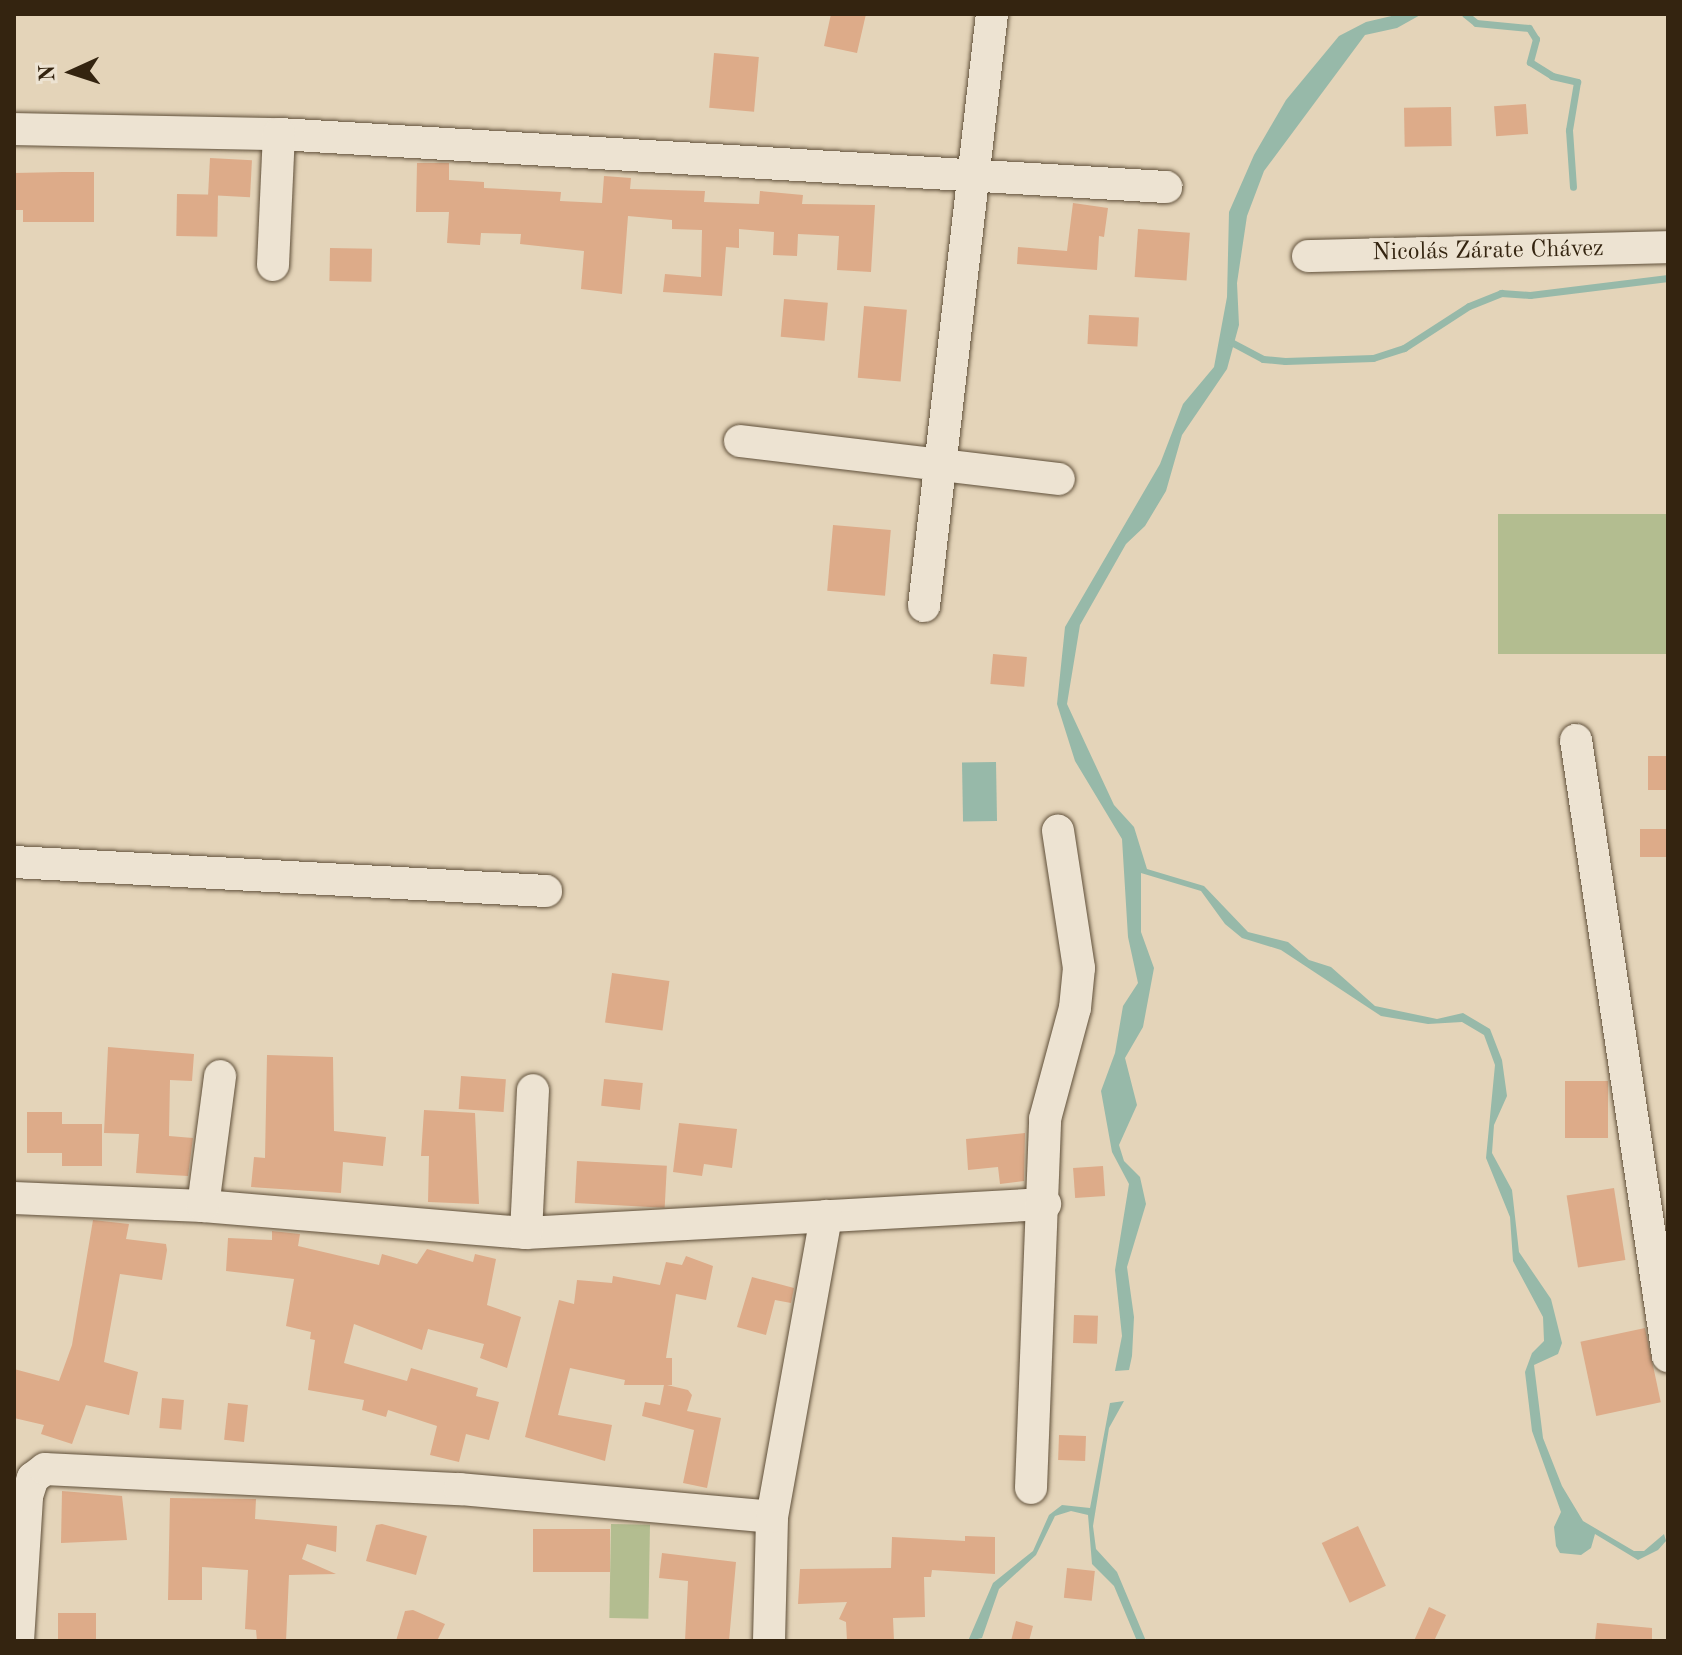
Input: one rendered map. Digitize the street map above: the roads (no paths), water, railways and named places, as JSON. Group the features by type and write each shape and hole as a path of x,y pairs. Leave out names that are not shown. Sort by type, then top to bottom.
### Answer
{"street":[{"path":"924,606 992,14"},
{"path":"14,129 279,134 972,179 1166,187"},
{"path":"273,265 279,134"},
{"name":"Nicolás Zárate Chávez","path":"1308,256 1668,247"},
{"path":"740,441 940,462 1059,479"},
{"path":"1576,740 1658,1217 1668,1356"},
{"path":"1031,1488 1047,1105 1075,1008 1079,968 1058,831"},
{"path":"14,862 546,891"},
{"path":"203,1206 220,1076"},
{"path":"526,1233 533,1090"},
{"path":"14,1198 203,1206 526,1233 1045,1204"},
{"path":"769,1641 772,1517 826,1216"},
{"path":"18,1641 27,1496 33,1478 45,1469 460,1489 772,1517"}],"waterway":[{"path":"1465,14 1476,23 1529,28 1536,39 1530,62 1552,76 1577,82 1569,130 1573,187"},
{"path":"1231,342 1263,359 1373,358 1404,348 1469,306 1501,293 1530,295 1668,278"}]}
